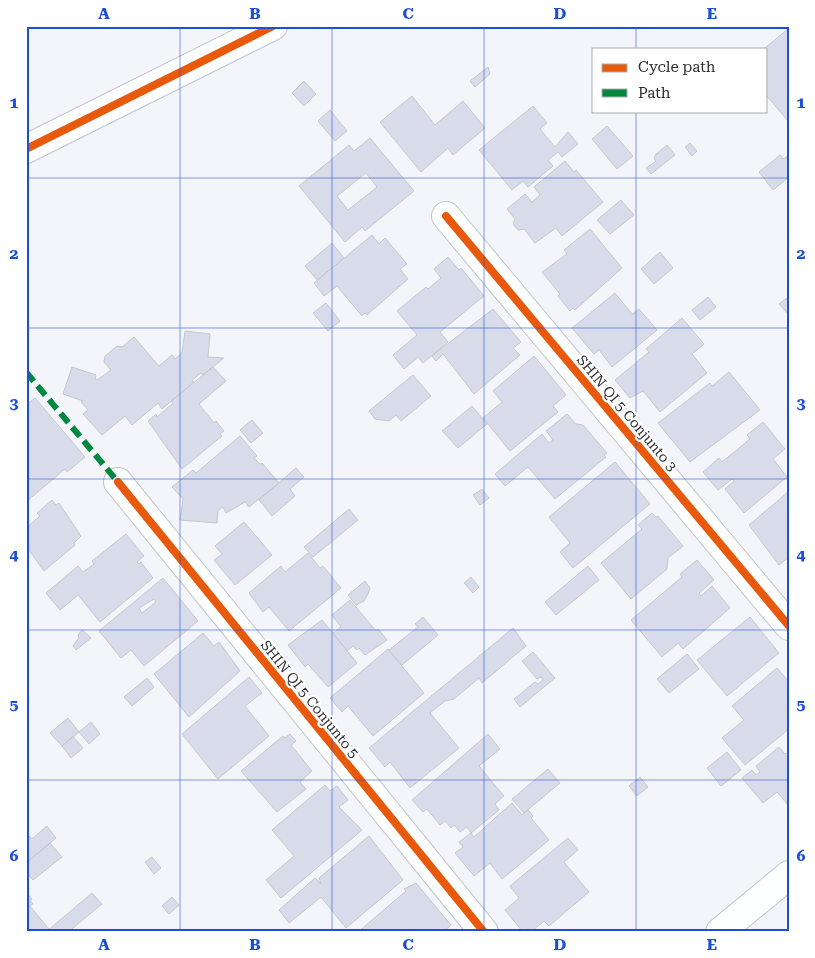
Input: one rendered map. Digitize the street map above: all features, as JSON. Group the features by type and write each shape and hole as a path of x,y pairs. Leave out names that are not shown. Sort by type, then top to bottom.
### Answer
{"street":[{"path":"26,149 273,26"},
{"name":"SHIN QI 5 Conjunto 3","path":"446,216 789,626"},
{"name":"SHIN QI 5 Conjunto 5","path":"118,482 484,932"},
{"path":"720,932 789,875"}],"building":[{"path":"789,28 789,121 768,97 768,48 765,48"},
{"path":"488,67 490,74 475,87 470,81"},
{"path":"304,81 316,94 304,106 292,93"},
{"path":"412,96 435,125 463,101 485,128 453,155 448,148 421,172 380,122"},
{"path":"533,106 547,123 540,129 555,147 568,132 578,144 562,157 558,152 548,160 553,166 528,187 523,181 512,190 479,150"},
{"path":"330,110 347,131 335,141 318,121"},
{"path":"607,126 633,156 617,169 592,139"},
{"path":"370,138 414,191 365,231 362,227 345,242 299,186 349,145 354,151","holes":["366,173 377,187 348,210 337,196"]},
{"path":"690,143 697,151 692,156 685,147"},
{"path":"667,145 675,155 651,174 646,168 656,161 654,158 656,154"},
{"path":"780,155 783,159 789,155 789,177 773,190 759,172"},
{"path":"565,161 574,172 576,170 603,202 562,236 556,228 535,243 524,229 518,230 513,224 515,219 507,209 525,194 532,202 540,195 534,187"},
{"path":"621,200 634,215 610,234 597,220"},
{"path":"590,229 622,268 575,310 573,308 570,311 558,296 560,294 542,272 567,254 564,250"},
{"path":"372,235 379,244 385,238 407,264 400,269 408,279 367,315 365,313 362,316 337,286 324,296 314,283"},
{"path":"332,243 344,258 317,280 305,266"},
{"path":"660,252 673,268 654,284 641,269"},
{"path":"448,257 459,270 461,268 484,296 440,332 448,342 423,363 418,357 404,369 393,355 417,335 397,311 426,287 428,289 441,278 434,269"},
{"path":"615,293 632,314 639,309 657,330 612,367 599,350 594,354 572,328"},
{"path":"708,297 716,307 700,320 692,310"},
{"path":"787,298 789,300 788,314 779,304"},
{"path":"326,303 340,321 328,331 313,313"},
{"path":"493,309 521,342 513,348 520,355 474,394 443,354 436,361 432,356"},
{"path":"682,318 704,344 692,354 707,373 660,412 643,391 630,398 615,380 649,352 646,349"},
{"path":"185,331 210,334 208,357 224,358 203,375 201,373 192,380 194,382 162,409 158,403 132,425 125,416 102,435 83,414 88,410 81,402 83,401 63,394 72,367 96,375 95,379 97,380 111,370 104,362 105,356 117,346 122,347 134,337 159,366 172,355 175,359 182,353"},
{"path":"534,356 566,395 553,406 558,412 510,451 483,418 502,402 493,391"},
{"path":"213,367 226,381 199,404 214,423 216,421 224,431 220,434 222,436 182,469 148,421 156,414 157,417 173,403 171,401"},
{"path":"729,372 760,410 690,462 658,423 710,383 712,386"},
{"path":"413,375 431,396 401,421 396,415 389,421 375,419 369,411"},
{"path":"35,398 85,457 67,472 65,469 26,502 26,405"},
{"path":"472,406 487,424 458,448 442,431"},
{"path":"567,414 576,424 583,425 607,453 604,455 606,457 555,499 528,467 505,486 495,474 542,434 549,443 553,440 546,431"},
{"path":"252,420 263,433 251,443 240,430"},
{"path":"763,422 785,449 773,459 787,477 744,513 725,489 734,481 732,479 718,490 703,472 719,458 722,462 750,439 747,435"},
{"path":"240,436 257,456 254,458 260,464 262,463 279,483 249,507 245,502 226,513 223,507 218,511 217,523 180,520 183,499 172,487 193,470 196,473"},
{"path":"615,462 650,504 573,568 560,552 570,543 549,517"},
{"path":"296,468 304,477 290,489 295,496 272,516 259,500"},
{"path":"482,489 489,498 480,505 473,495"},
{"path":"788,492 789,557 779,565 749,525"},
{"path":"52,500 56,505 59,503 81,536 74,543 75,545 44,571 26,546 26,528 40,516 37,513"},
{"path":"349,509 358,520 313,557 304,547"},
{"path":"652,513 656,517 658,516 683,546 668,558 667,569 631,599 601,563 642,529 638,525"},
{"path":"244,522 272,555 235,585 214,560 222,554 215,546"},
{"path":"126,534 144,556 137,562 139,564 141,562 153,578 100,622 78,595 60,610 46,593 78,566 83,572 94,564 92,561"},
{"path":"308,553 320,568 323,566 341,588 289,631 269,607 263,612 249,593 281,566 285,572"},
{"path":"697,560 714,580 699,593 701,596 712,586 730,608 683,649 678,643 662,657 631,620 682,577 680,574"},
{"path":"588,566 599,580 556,615 545,602"},
{"path":"471,577 479,587 473,593 464,583"},
{"path":"163,578 198,621 144,666 131,650 121,658 99,631","holes":["154,599 156,602 142,613 139,608"]},
{"path":"365,581 370,588 368,594 364,601 356,605 348,595"},
{"path":"350,600 376,631 378,629 387,640 365,655 359,648 357,650 353,646 347,651 333,633 341,627 332,615"},
{"path":"423,617 438,635 402,665 389,650 418,627 415,624"},
{"path":"750,617 779,653 727,696 697,660"},
{"path":"322,620 357,663 328,687 308,664 305,667 288,645"},
{"path":"513,628 526,646 482,683 479,678 454,699 445,701 430,713 459,748 410,788 390,762 385,767 369,748"},
{"path":"82,630 91,638 76,650 73,646"},
{"path":"203,633 214,646 219,642 240,671 189,717 154,674"},
{"path":"388,649 424,693 373,736 348,706 342,712 330,698"},
{"path":"533,652 555,678 520,707 514,699 535,682 538,684 543,680 541,677 537,679 522,661"},
{"path":"687,654 699,669 669,693 657,679"},
{"path":"777,668 789,682 789,729 745,765 722,738 744,720 732,706"},
{"path":"249,677 262,693 245,706 269,736 218,779 182,734"},
{"path":"147,678 154,687 132,706 124,697"},
{"path":"68,718 79,732 62,746 50,733"},
{"path":"91,722 100,734 89,744 79,732"},
{"path":"290,734 296,741 291,745 312,771 300,782 306,789 277,812 241,771 283,736 285,738"},
{"path":"488,734 500,749 479,766 504,796 495,804 499,810 471,833 467,827 460,832 454,825 451,828 445,821 440,825 427,809 423,812 412,800"},
{"path":"73,736 83,748 71,758 62,746"},
{"path":"779,747 785,754 789,752 789,806 777,792 763,803 742,778 752,770 756,775 760,772 756,766"},
{"path":"727,752 741,770 721,786 707,768"},
{"path":"548,769 560,783 524,813 512,799"},
{"path":"640,777 648,787 637,796 629,786"},
{"path":"325,785 330,791 337,786 348,800 339,807 362,830 281,898 266,880 294,856 272,830"},
{"path":"512,803 522,815 528,810 533,816 531,818 549,840 502,879 490,863 474,876 455,853 463,847 459,842 471,833 474,837"},
{"path":"47,826 56,838 26,863 26,833 32,839"},
{"path":"369,836 403,880 346,928 321,897 289,923 279,910 315,878 321,884 319,878"},
{"path":"568,838 578,850 564,862 589,892 549,926 544,921 531,932 523,932 505,910 519,898 510,886"},
{"path":"50,843 62,857 33,880 26,872 26,863"},
{"path":"152,857 161,868 154,874 145,862"},
{"path":"416,883 451,925 443,932 358,932 406,891 404,889"},
{"path":"26,892 32,899 30,900 33,904 30,906 49,929 46,932 26,932"},
{"path":"92,893 102,904 68,932 46,932"},
{"path":"172,897 179,905 169,914 162,906"}],"marked path":[{"path":"26,372 118,482"}],"cycle path":[{"path":"26,149 273,26"},
{"path":"446,216 789,626"},
{"path":"118,482 484,932"}]}
